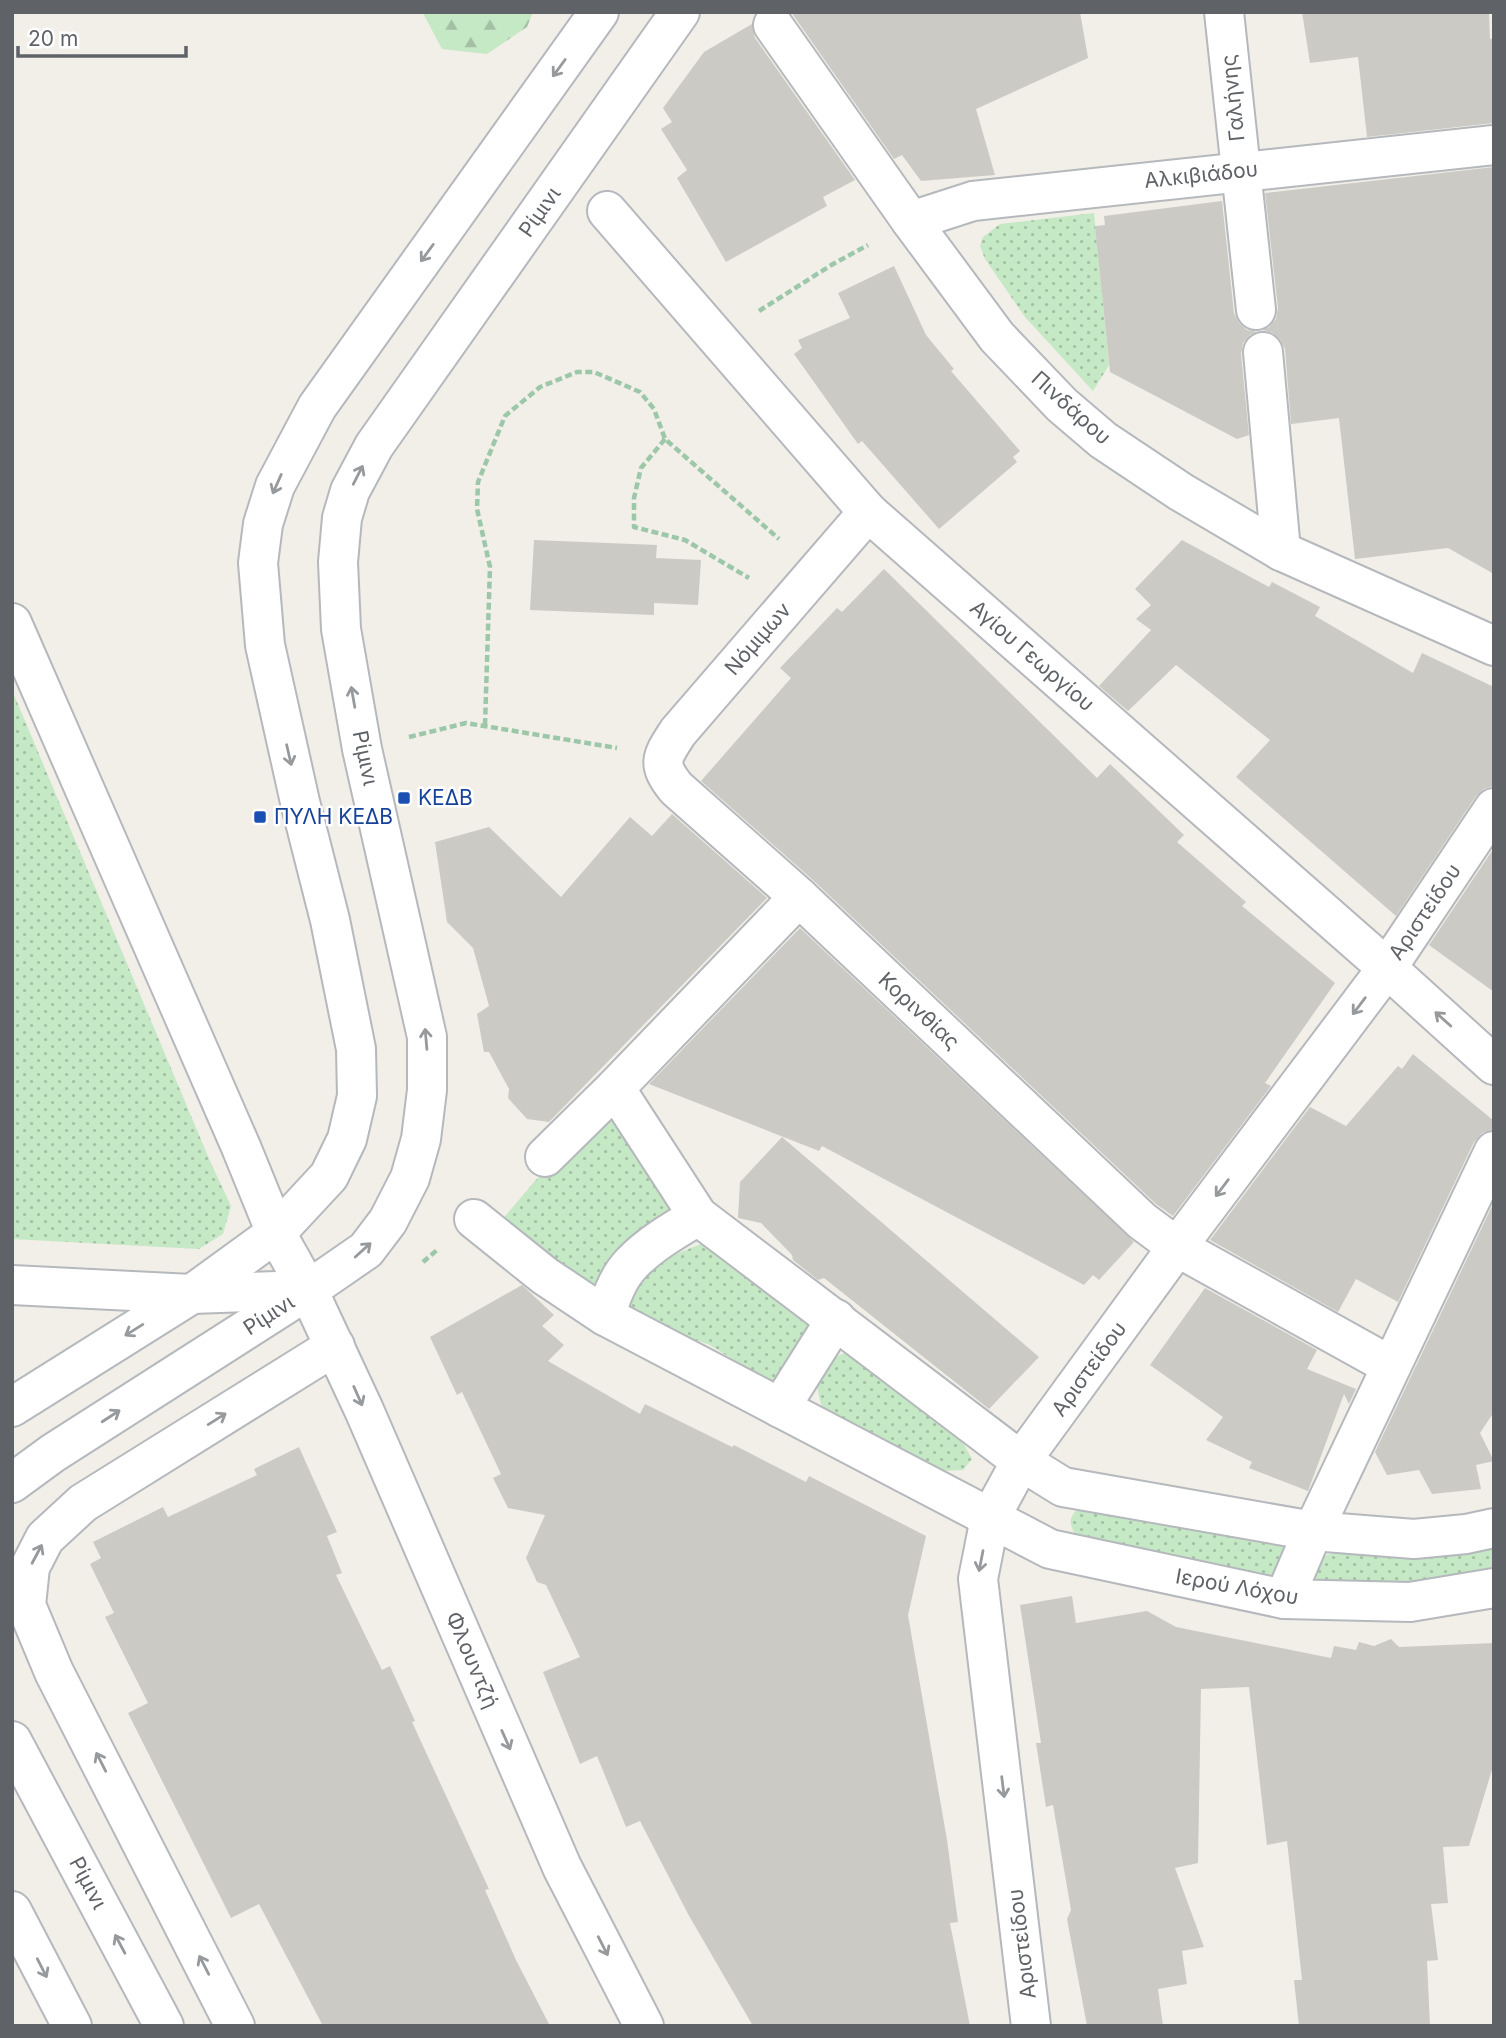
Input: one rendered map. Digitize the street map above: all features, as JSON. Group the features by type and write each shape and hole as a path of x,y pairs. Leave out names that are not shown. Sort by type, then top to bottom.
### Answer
{"street":[{"path":"12,1407 192,1294 276,1233 329,1176 347,1139 357,1096 356,1049 330,920 265,645 258,563 263,524 275,486 317,407 599,12"},
{"name":"Ρίμινι","path":"12,1483 366,1250 388,1221 410,1178 421,1139 427,1090 427,1037 362,749 341,629 338,562 342,519 350,491 374,446 680,12"},
{"name":"Γαλήνης","path":"1224,12 1256,310"},
{"name":"Πινδάρου","path":"773,25 911,221 997,337 1062,405 1103,440 1181,492 1281,551 1494,646"},
{"name":"Αλκιβιάδου","path":"911,221 973,201 1494,145"},
{"name":"Αγίου Γεωργίου","path":"607,211 868,512 1494,1065"},
{"path":"1263,352 1281,551"},
{"name":"Νόμιμων","path":"663,764 678,732 868,512"},
{"name":"Φλουντζή","path":"12,623 276,1233 335,1346 562,1867 644,2026"},
{"name":"Κορινθίας","path":"663,764 676,788 799,897 1142,1221 1177,1247 1391,1366"},
{"name":"Αριστείδου","path":"1031,2026 978,1579 990,1518 1021,1461 1177,1247 1387,968 1494,808"},
{"path":"545,1157 799,897"},
{"path":"615,1088 698,1216 1021,1461 1063,1488 1313,1531 1414,1539 1466,1534 1494,1528"},
{"path":"1284,1600 1313,1531 1494,1151"},
{"path":"605,1316 613,1292 631,1263 669,1233 698,1216"},
{"name":"Ιερού Λόχου","path":"474,1219 545,1276 605,1316 1050,1549 1284,1600 1410,1602 1494,1588"},
{"path":"12,1285 192,1294 308,1290"},
{"path":"779,1408 836,1320"},
{"path":"235,2026 54,1672 26,1605 30,1567 45,1538 83,1503 335,1346"},
{"name":"Ρίμινι","path":"12,1741 164,2026"},
{"path":"12,1911 72,2026"}],"path":[{"path":"772,302 833,264"},
{"path":"485,725 490,567 477,509 478,482 505,416 540,387 577,372 594,372 640,392 654,409 665,439 816,572"},
{"path":"665,439 641,468 634,498 635,527 685,540 725,562 788,604"},
{"path":"362,749 466,723 663,764"}],"green space":[{"path":"426,12 533,12 527,27 487,54 442,49 424,15"},
{"path":"1094,213 1109,365 1093,391 1025,317 985,259 980,246 983,237 1000,224"},
{"path":"12,690 231,1206 223,1234 199,1249 12,1239"},
{"path":"610,1106 672,1203 671,1214 593,1295 501,1221 534,1182"},
{"path":"701,1244 806,1322 809,1332 786,1369 770,1383 710,1345 634,1318 627,1303 648,1265"},
{"path":"851,1351 960,1437 972,1459 963,1470 941,1471 823,1409 818,1388 820,1372 831,1360"},
{"path":"1081,1505 1288,1544 1276,1576 1262,1579 1077,1538 1071,1520"},
{"path":"1494,1540 1494,1579 1466,1587 1318,1581 1312,1569 1321,1556 1340,1552"}],"building":[{"path":"791,12 1080,12 1088,58 976,109 995,175 921,181 902,155 894,159"},
{"path":"1302,12 1489,12 1490,39 1494,38 1494,123 1367,137 1358,57 1310,63"},
{"path":"752,24 755,38 855,180 823,197 827,206 726,262 677,178 687,170 661,129 672,122 663,108 704,52"},
{"path":"1494,167 1494,574 1448,548 1355,559 1339,418 1291,424 1285,349 1273,333 1262,330 1276,319 1278,308 1265,193"},
{"path":"1222,201 1234,313 1239,323 1247,330 1257,332 1243,343 1241,354 1249,435 1237,439 1110,372 1095,226 1105,225 1104,216"},
{"path":"894,266 926,335 954,369 951,371 1020,451 1013,457 1017,462 939,529 862,441 858,444 794,354 802,348 798,340 850,318 838,293"},
{"path":"534,540 657,545 656,558 701,560 698,605 654,603 654,615 530,610"},
{"path":"1182,540 1269,587 1272,582 1320,607 1315,616 1413,673 1422,653 1494,687 1494,786 1484,789 1476,796 1396,916 1236,777 1270,740 1176,665 1128,711 1099,686 1151,630 1136,619 1151,605 1135,589"},
{"path":"884,569 1097,778 1110,764 1184,835 1177,842 1246,902 1242,906 1335,983 1265,1083 1271,1086 1173,1216 1156,1204 814,881 701,781 791,678 780,668 837,608 842,612"},
{"path":"672,814 767,898 549,1122 527,1119 508,1098 509,1089 489,1052 484,1052 477,1014 489,1006 473,948 447,922 435,842 489,827 561,897 630,817 652,836"},
{"path":"1494,848 1494,992 1429,945"},
{"path":"800,928 1134,1242 1099,1280 1093,1275 1084,1285 822,1146 819,1151 649,1084"},
{"path":"1413,1054 1494,1121 1494,1129 1482,1133 1474,1142 1398,1302 1356,1279 1338,1312 1210,1240 1310,1107 1346,1126 1398,1066 1402,1069"},
{"path":"782,1137 1039,1357 989,1409 824,1278 818,1280 793,1260 792,1255 761,1223 738,1218 740,1182"},
{"path":"1494,1202 1494,1412 1480,1433 1494,1461 1476,1465 1481,1489 1432,1494 1419,1470 1387,1475 1375,1452"},
{"path":"522,1285 554,1315 542,1326 564,1345 548,1361 640,1414 645,1404 806,1482 809,1476 926,1536 908,1615 947,1840 958,1922 950,1923 970,2026 753,2026 688,1914 640,1821 626,1827 597,1756 580,1764 543,1672 580,1657 546,1585 537,1582 526,1558 545,1515 508,1508 493,1478 501,1474 462,1392 457,1395 430,1337"},
{"path":"1205,1288 1317,1350 1307,1369 1356,1389 1349,1404 1344,1394 1308,1491 1249,1468 1252,1462 1206,1440 1223,1417 1150,1365"},
{"path":"299,1447 337,1532 327,1536 342,1573 336,1575 382,1670 390,1666 415,1721 412,1722 489,1889 485,1890 516,1960 550,2026 323,2026 259,1904 231,1918 128,1713 148,1703 105,1617 114,1613 90,1564 101,1558 93,1542 163,1507 168,1517 257,1475 254,1469"},
{"path":"1072,1596 1076,1623 1147,1611 1176,1627 1331,1658 1334,1646 1356,1650 1359,1642 1374,1646 1391,1639 1399,1647 1494,1643 1494,1763 1469,1846 1443,1847 1448,1903 1431,1904 1438,1960 1427,1961 1430,2026 1299,2026 1294,1980 1302,1980 1287,1841 1267,1845 1249,1687 1201,1689 1198,1863 1175,1868 1204,1947 1182,1951 1187,1984 1158,1989 1163,2026 1087,2026 1067,1919 1071,1910 1053,1805 1046,1807 1036,1743 1041,1743 1020,1605"}],"place":[{"name":"ΚΕΔΒ","path":"404,798"},
{"name":"ΠΥΛΗ ΚΕΔΒ","path":"260,817"}]}
